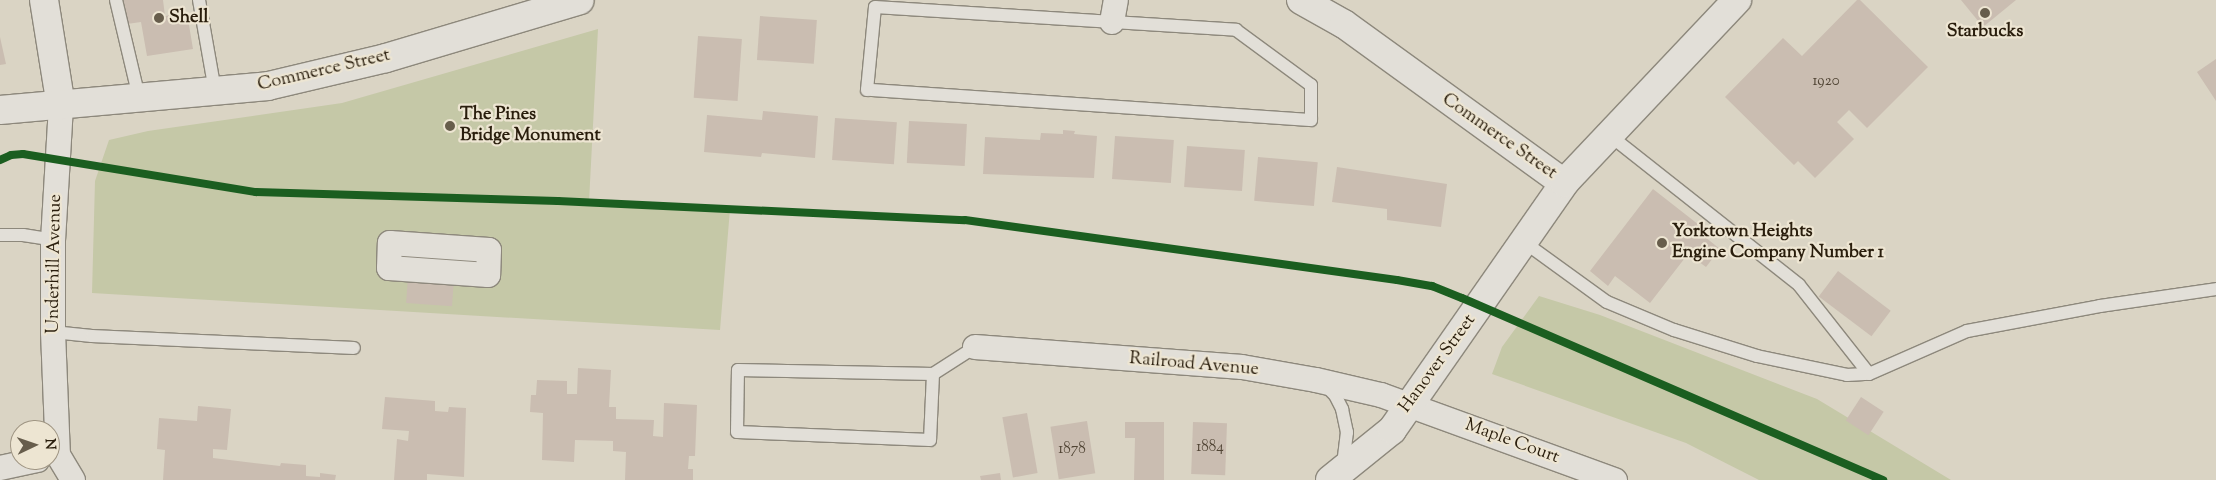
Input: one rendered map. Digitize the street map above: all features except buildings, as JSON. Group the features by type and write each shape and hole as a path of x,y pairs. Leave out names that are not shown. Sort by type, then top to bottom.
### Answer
{"street":[{"path":"0,110 62,106 44,0"},
{"name":"Commerce Street","path":"62,106 139,97 268,86 386,58 580,0"},
{"name":"Commerce Street","path":"1301,0 1344,24 1564,183 1608,134 1737,0"},
{"name":"Underhill Avenue","path":"49,420 53,332 53,240 62,106"},
{"name":"Hanover Street","path":"1336,475 1392,430 1408,404 1564,183"},
{"name":"Railroad Avenue","path":"975,347 1242,367 1382,395 1408,404"},
{"name":"Maple Court","path":"1408,404 1615,480"},
{"name":"Underhill Avenue","path":"60,468 73,480"}],"lane":[{"path":"116,0 139,97"},
{"path":"199,0 215,90"},
{"path":"875,6 1114,11 1236,30 1311,85 1311,120 867,90 875,6"},
{"path":"1608,134 1744,244 1799,285 1869,374"},
{"path":"0,235 23,235 53,240"},
{"path":"1524,242 1607,302 1674,330 1757,356 1847,375 1869,374 1967,331 2100,306 2216,289"},
{"path":"53,332 92,336 354,348"},
{"path":"933,374 930,440 737,432 738,370 933,374 975,347"},
{"path":"1322,382 1335,395 1342,409 1347,432 1336,475"}],"green space":[{"path":"598,29 589,202 730,209 720,330 92,293 95,181 109,140 148,131 342,103"},
{"path":"1539,296 1600,315 1817,399 1951,480 1759,480 1686,443 1492,374 1502,347"}],"cycle path":[{"path":"0,160 11,155 23,154 256,192 558,201 965,220 1397,280 1432,286 1462,298 1883,480"}],"place":[{"name":"Starbucks","path":"1985,13"},
{"name":"Shell","path":"159,18"},
{"name":"The Pines Bridge Monument","path":"450,126"},
{"name":"Yorktown Heights Engine Company Number 1","path":"1662,243"}]}
